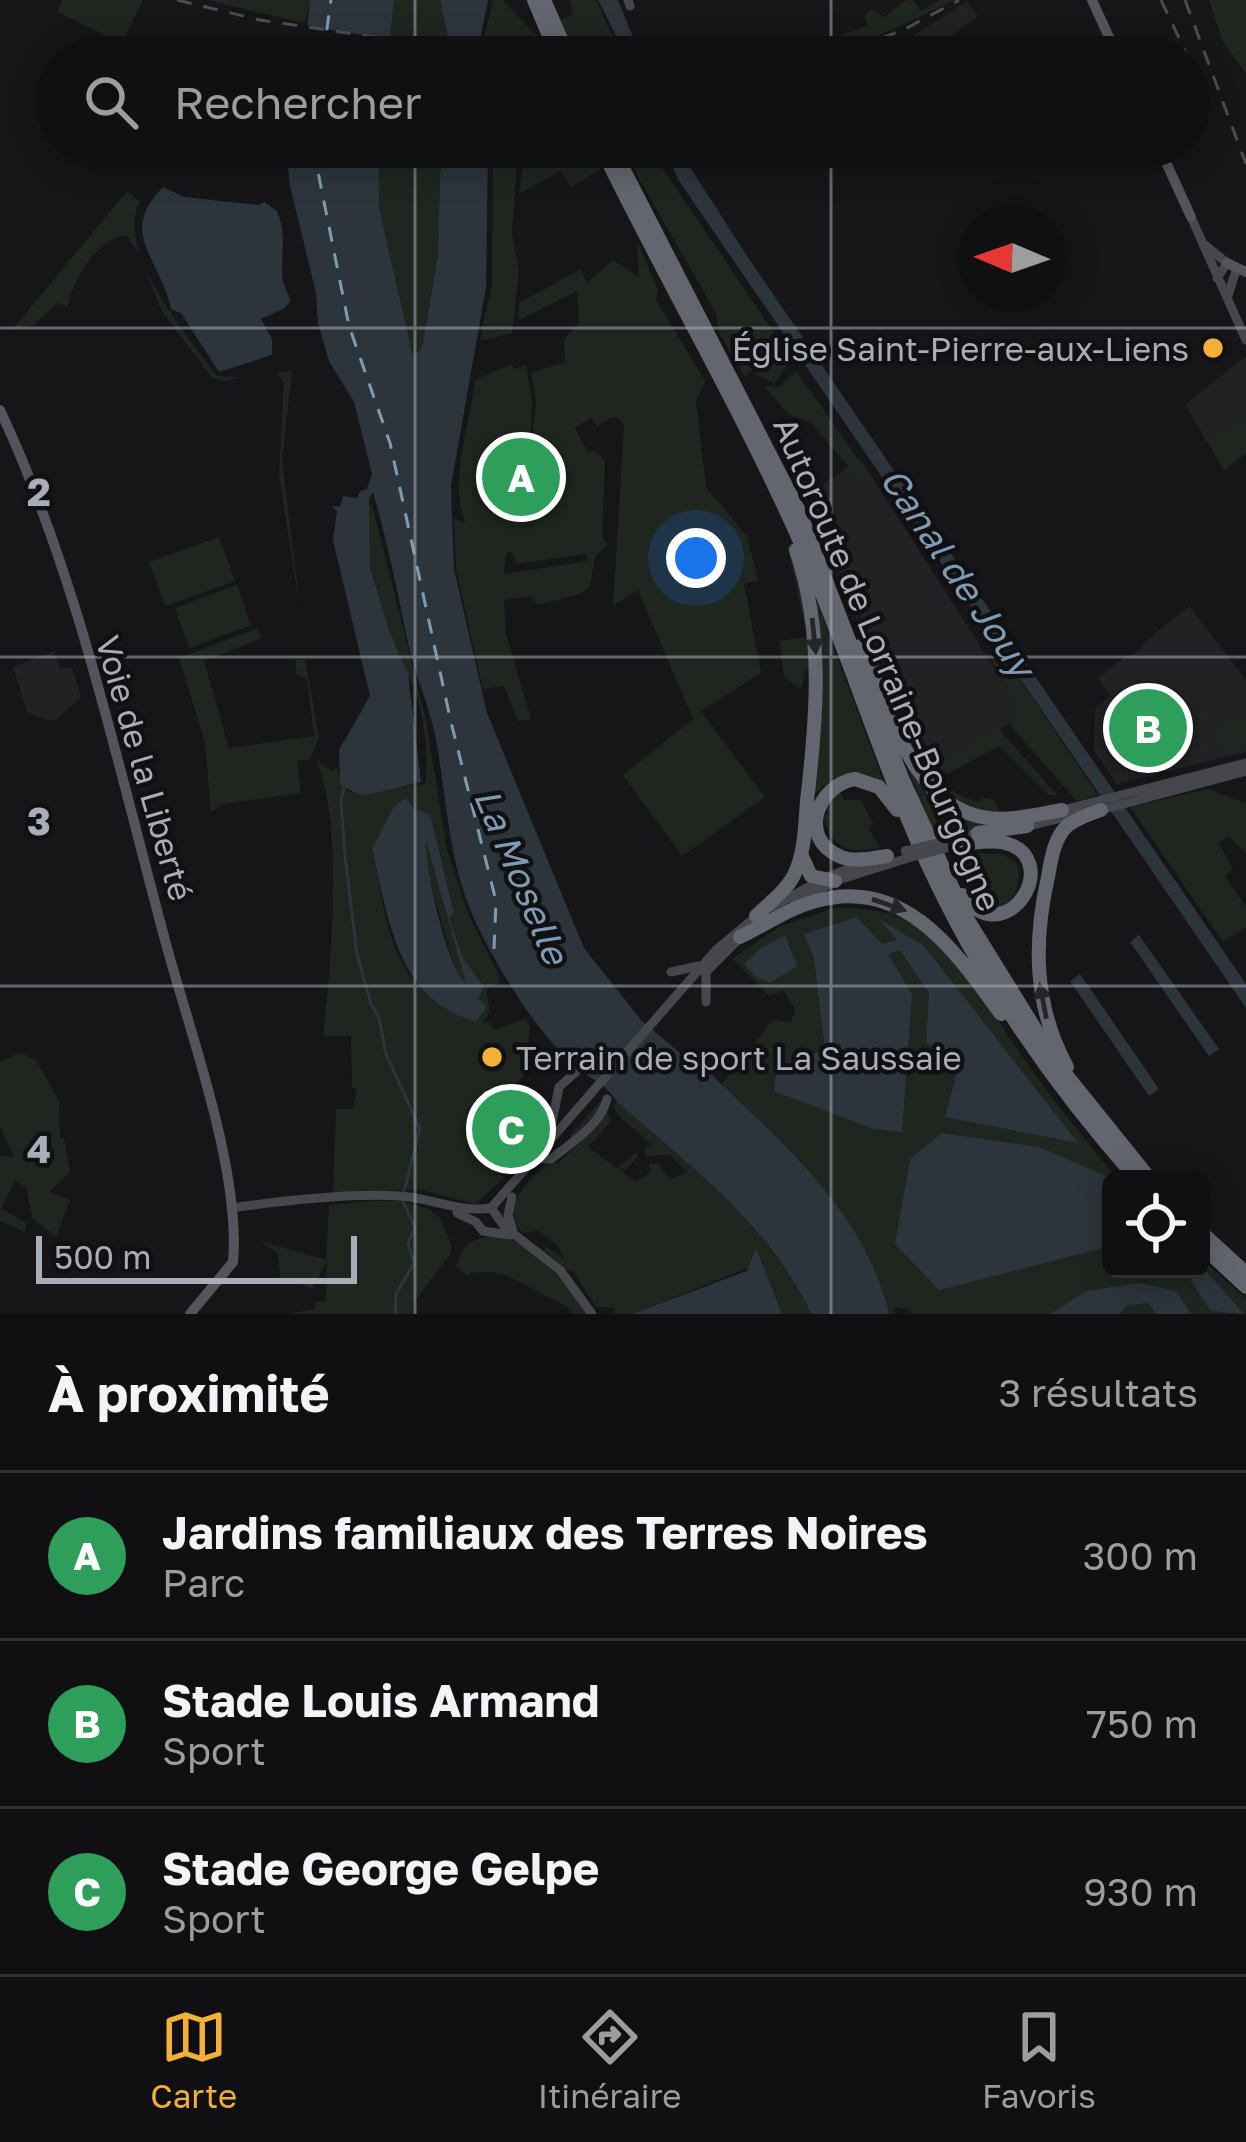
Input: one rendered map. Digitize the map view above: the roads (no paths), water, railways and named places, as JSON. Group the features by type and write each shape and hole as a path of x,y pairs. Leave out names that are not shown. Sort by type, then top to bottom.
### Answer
{"highway":[{"path":"534,0 549,36"},
{"path":"544,0 560,36"},
{"name":"Autoroute de Lorraine-Bourgogne","path":"612,168 766,466 821,590 916,838 972,952 1066,1093 1130,1170"},
{"name":"Autoroute de Lorraine-Bourgogne","path":"622,168 762,433 818,555 938,863 1024,1016 1142,1170"},
{"path":"736,407 798,555 818,668 802,850 792,879 757,916"},
{"path":"818,555 829,568 913,764 938,797 970,814 990,818 1062,810"},
{"path":"887,856 845,858 826,846 818,833 816,813 836,785 864,780 884,790 972,952"},
{"path":"1099,806 1060,835 1046,886 1037,958 1041,994 1055,1042 1117,1141"},
{"path":"978,833 1028,826 1046,838 1051,853"},
{"path":"938,863 967,903 980,911 1004,912 1019,904 1030,885 1025,858 1002,842 953,844"},
{"path":"802,850 807,872 828,880"},
{"path":"740,937 794,909 829,898 866,898 904,909 943,937 1049,1081 1066,1093"},
{"path":"1210,1240 1246,1273"},
{"path":"1210,1253 1246,1287"}],"main road":[{"path":"1093,0 1109,36"},
{"path":"1169,168 1191,217 1237,274"},
{"path":"1191,217 1246,340"},
{"path":"1195,232 1237,274"},
{"path":"1216,278 1237,274"},
{"path":"1216,278 1237,274"},
{"path":"1228,301 1237,274"},
{"name":"Voie de la Liberté","path":"0,410 38,499 85,649 237,1205 230,1270 190,1314"},
{"path":"682,994 740,937 828,880 1246,767"},
{"path":"953,844 1062,810 1099,806"},
{"path":"682,994 680,980 671,972 692,970 757,916 887,856 907,855"},
{"path":"490,1218 716,950"},
{"path":"682,994 698,994 706,1002 706,971"},
{"path":"576,1072 559,1087 553,1123 534,1155 551,1160 593,1124 607,1099"},
{"path":"490,1218 540,1160"},
{"path":"237,1205 314,1206 385,1196 490,1218 560,1270 592,1314"},
{"path":"512,1197 508,1215 516,1236"}],"water":[{"path":"310,0 394,0 390,36 306,36"},
{"path":"440,0 488,0 481,36 447,36"},
{"path":"598,0 618,0 633,36 616,36"},
{"name":"La Moselle","path":"288,168 379,168 379,208 412,353 420,351 423,343 438,253 441,168 488,168 486,287 451,486 454,569 487,713 584,948 641,1020 687,1059 696,1059 837,1205 877,1275 889,1314 811,1314 794,1282 751,1225 607,1090 570,1062 513,990 473,916 457,867 433,727 373,492 369,499 370,568 408,674 421,782 362,796 340,785 339,750 370,696 333,540 337,511 332,506 340,507 343,496 357,498 367,489 372,474 354,402 329,361 318,323 316,293"},
{"name":"Canal de Jouy","path":"673,168 690,168 1246,984 1246,1008"},
{"path":"163,187 184,197 264,202 277,211 283,282 290,301 261,319 272,339 272,355 219,372 181,313 171,309 142,232 143,218"},
{"path":"405,798 416,810 430,814 454,912 449,918 463,958 484,987 478,998 485,1011 476,1021 429,996 400,953 372,849 393,808","holes":["426,840 466,983 444,938"]},
{"path":"857,917 882,944 897,940 879,919 924,946 1078,1143 945,1117 960,1061 926,1043 929,993 900,950 888,954 912,994 902,1132 873,1129 774,1091 777,1065 825,1050 814,958 804,934"},
{"path":"785,935 797,966 770,983 756,977 744,964"},
{"path":"1139,935 1219,1049 1209,1056 1130,942"},
{"path":"1080,974 1159,1089 1149,1096 1070,981"},
{"path":"942,1133 1039,1147 1102,1174 1102,1248 939,1290 895,1244 910,1159"},
{"path":"756,1248 782,1314 632,1314 747,1271"},
{"path":"1210,1276 1244,1314 1211,1311 1191,1281"},
{"path":"1141,1283 1177,1292 1191,1314 1155,1314 1149,1303 1127,1305 1119,1314 1050,1314 1086,1291"}],"waterway":[{"path":"344,787 345,856 357,954 386,1054 420,1129 404,1191"},
{"path":"395,1314 396,1294 414,1263 408,1243 415,1228 403,1201"}],"railway":[{"path":"177,0 260,20 367,36"},
{"path":"887,36 959,0"},
{"path":"1161,0 1178,36"},
{"path":"1185,0 1198,36"},
{"path":"1210,67 1246,164"}],"place":[{"name":"Église Saint-Pierre-aux-Liens","path":"1213,348"},
{"name":"Jardins familiaux des Terres Noires","path":"521,477"},
{"name":"Stade Louis Armand","path":"1148,728"},
{"name":"Terrain de sport La Saussaie","path":"492,1057"},
{"name":"Stade George Gelpe","path":"511,1129"}]}
